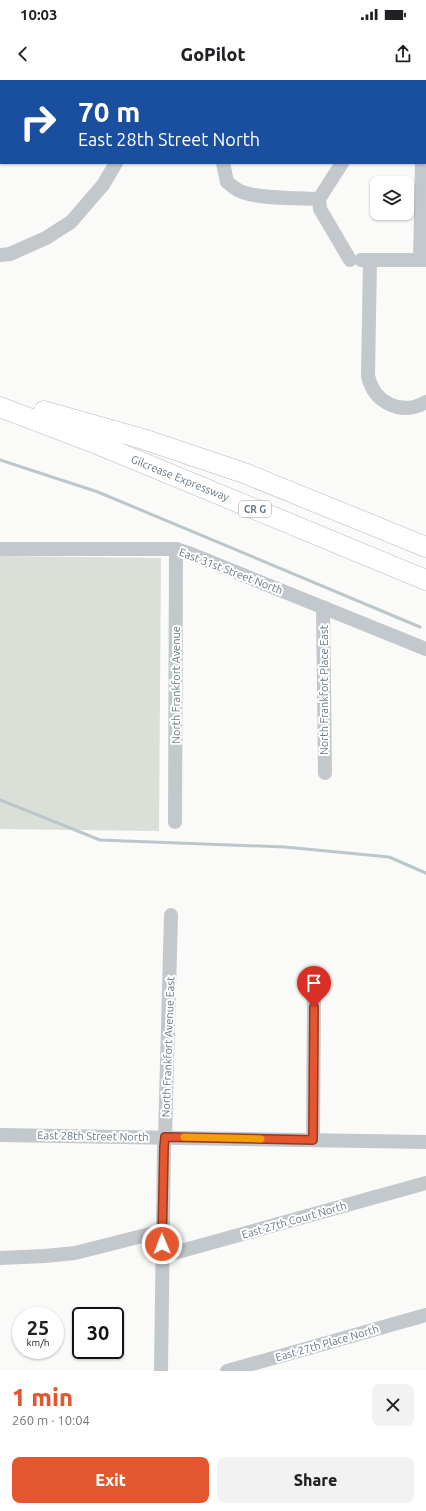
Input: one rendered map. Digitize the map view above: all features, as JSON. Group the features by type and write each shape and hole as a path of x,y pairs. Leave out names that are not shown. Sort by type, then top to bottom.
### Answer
{"highway":[{"name":"CR G","path":"0,398 143,439 244,473 424,546"},
{"name":"Gilcrease Expressway","path":"0,407 102,446 417,576"}],"street":[{"path":"0,255 10,254 46,238 71,222 102,185 115,164"},
{"path":"223,164 227,182 240,191 248,194 319,199"},
{"path":"341,164 319,199 320,209 345,260 423,260 422,164"},
{"path":"370,260 368,376 370,385 381,400 396,406 410,408 426,402"},
{"name":"East 31st Street North","path":"0,549 176,549 426,649"},
{"name":"North Frankfort Avenue","path":"175,822 176,549"},
{"name":"North Frankfort Place East","path":"323,607 325,773"},
{"name":"North Frankfort Avenue East","path":"161,1371 162,1231 171,915"},
{"path":"313,1140 314,992"},
{"name":"East 28th Street North","path":"0,1135 426,1142"},
{"name":"East 27th Court North","path":"163,1256 426,1183"},
{"path":"0,1258 75,1253 162,1231"},
{"name":"East 27th Place North","path":"227,1371 426,1315"}],"shaded area":[{"path":"0,556 161,558 159,831 0,829"}],"waterway":[{"path":"0,460 98,492 420,627"},
{"path":"0,800 100,840 285,847 389,857 426,873"}],"slow traffic":[{"path":"184,1137 261,1139"}],"route":[{"path":"162,1244 165,1137 313,1140 314,1007"}]}
